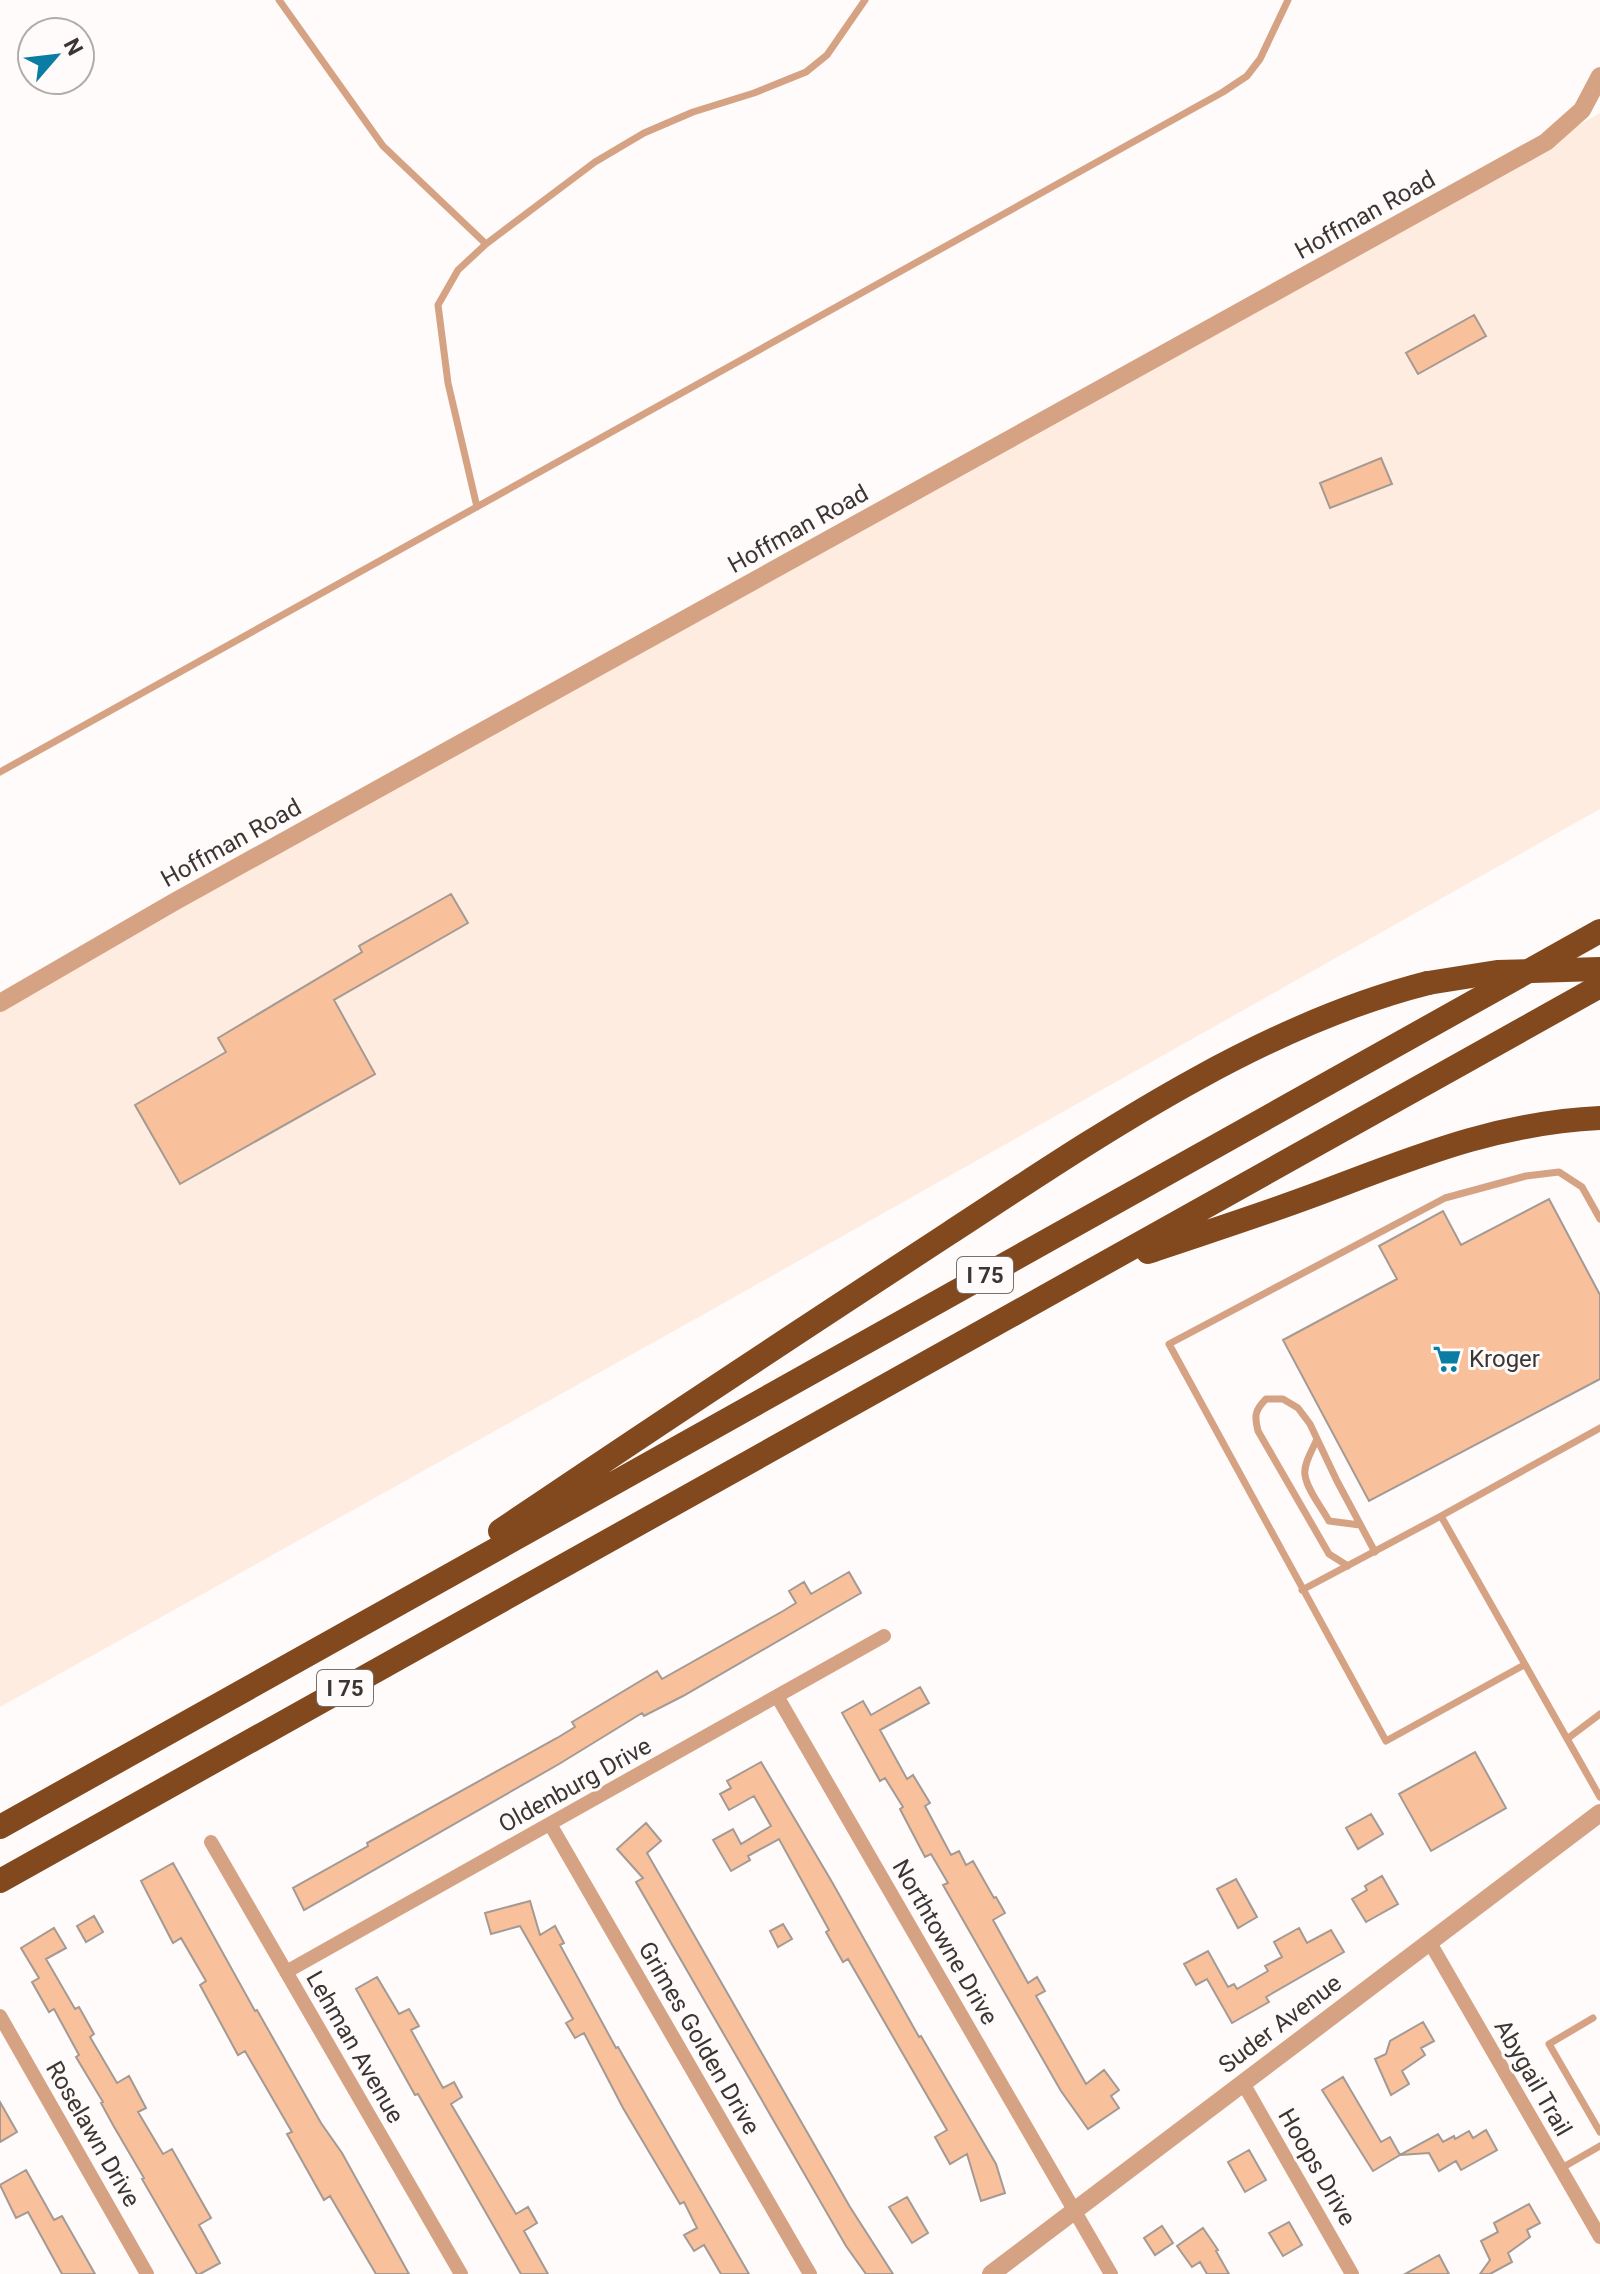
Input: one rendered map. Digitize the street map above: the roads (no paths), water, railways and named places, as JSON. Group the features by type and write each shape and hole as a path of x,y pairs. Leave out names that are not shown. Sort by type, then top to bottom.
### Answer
{"highway":[{"name":"I 75","path":"0,1827 1600,931"},
{"path":"371,1620 765,1351 1110,1131 1194,1082 1304,1025 1363,1001 1428,983 1508,971 1600,969"},
{"name":"I 75","path":"0,1881 1600,986"},
{"path":"1093,1271 1316,1195 1462,1140 1552,1122 1600,1118"}],"street":[{"name":"Hoffman Road","path":"0,1003 188,894 1546,142 1582,110 1600,76"},
{"name":"Oldenburg Drive","path":"286,1972 884,1636"},
{"name":"Northtowne Drive","path":"777,1696 1111,2274"},
{"name":"Suder Avenue","path":"991,2274 1600,1813"},
{"name":"Grimes Golden Drive","path":"550,1824 810,2274"},
{"name":"Lehman Avenue","path":"211,1842 461,2274"},
{"name":"Abygail Trail","path":"1429,1941 1600,2237"},
{"name":"Roselawn Drive","path":"0,2016 147,2274"},
{"name":"Hoops Drive","path":"1243,2083 1352,2274"}],"lane":[{"path":"279,0 383,146 486,244"},
{"path":"477,507 448,383 438,305 458,270 486,244 595,162 644,133 806,72 827,55 865,0"},
{"path":"0,772 1223,92 1247,76 1260,59 1288,0"},
{"path":"1524,1665 1386,1741 1169,1344 1445,1198 1526,1176 1559,1172 1582,1187 1600,1219"},
{"path":"1348,1566 1329,1554 1258,1431 1255,1418 1257,1408 1266,1399 1283,1399 1298,1408 1375,1552"},
{"path":"1302,1590 1600,1428"},
{"path":"1317,1439 1306,1467 1309,1485 1329,1521 1360,1525"},
{"path":"1441,1516 1600,1797"},
{"path":"1567,1739 1600,1714"},
{"path":"1593,2018 1549,2044 1600,2132"},
{"path":"1560,2169 1600,2146"}],"place":[{"name":"Kroger","path":"1447,1359"}]}
